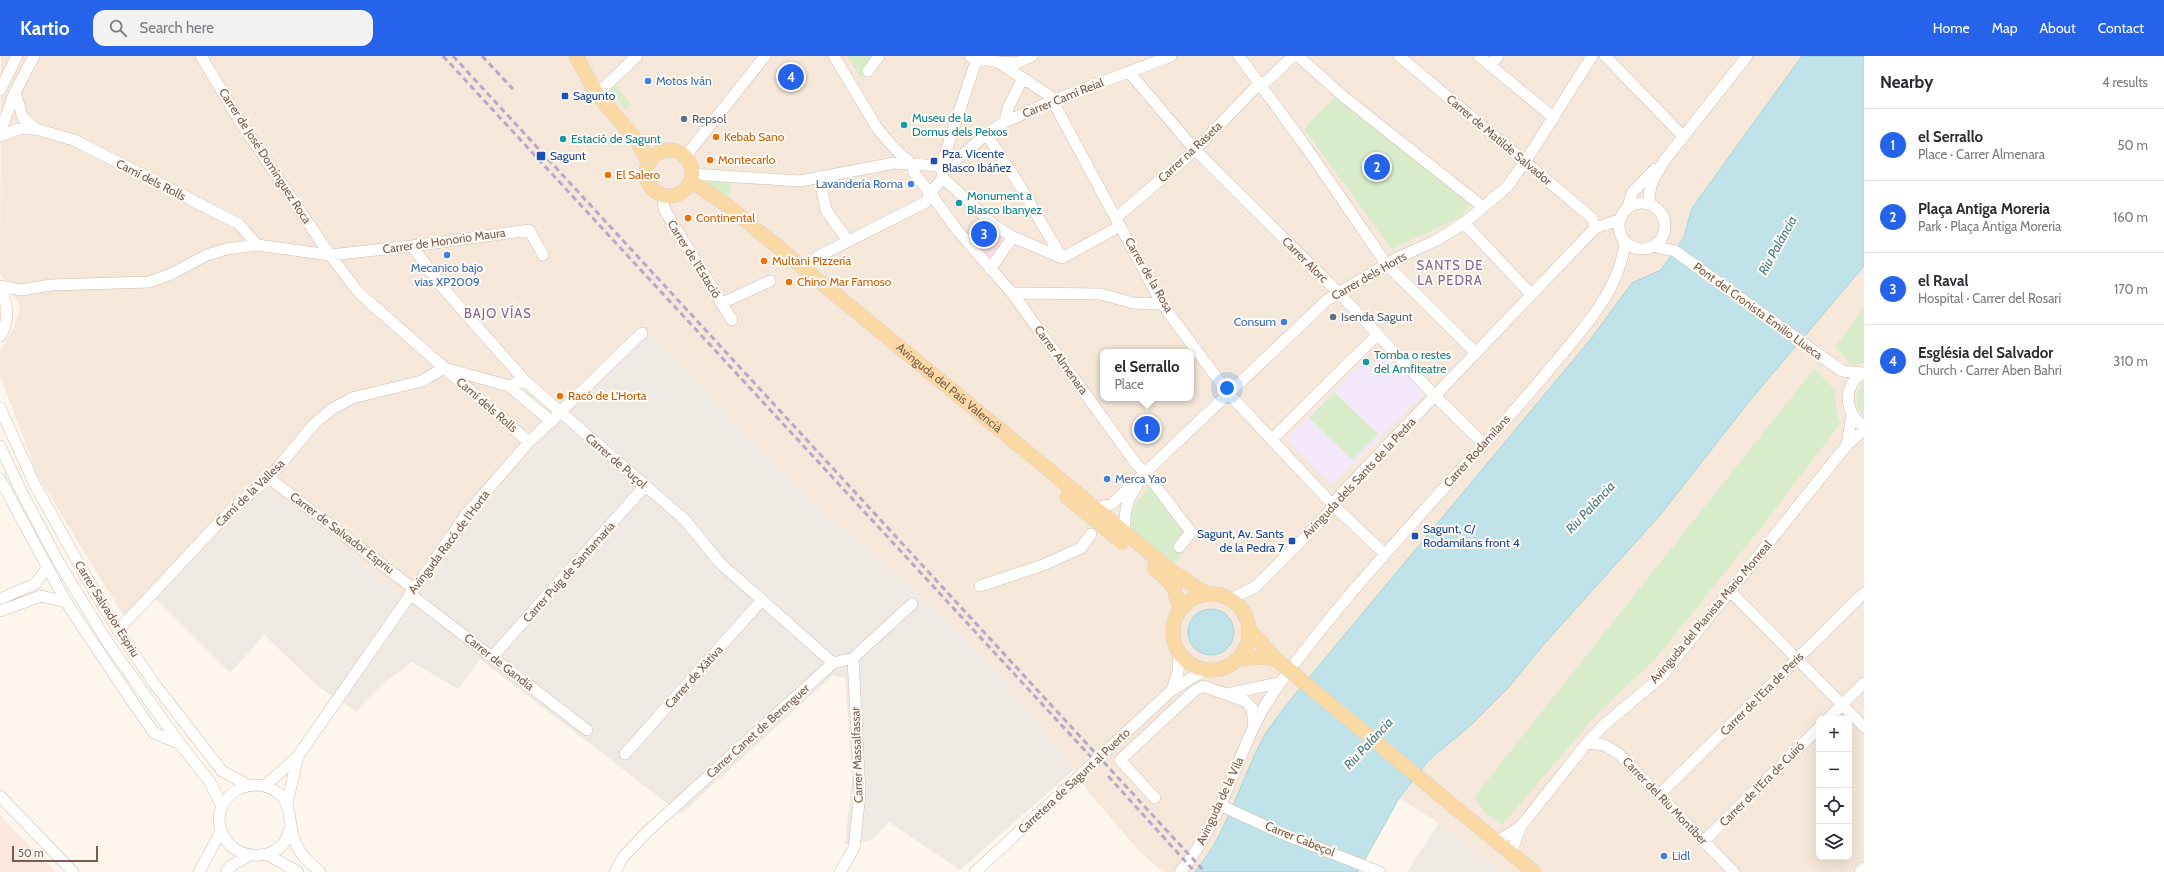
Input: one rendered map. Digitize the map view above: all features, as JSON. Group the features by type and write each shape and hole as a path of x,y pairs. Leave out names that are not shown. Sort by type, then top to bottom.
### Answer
{"main road":[{"path":"576,56 596,94 638,142 649,162"},
{"path":"638,142 661,151 673,150 685,157 690,164 690,181 675,196 662,195 650,187 646,172 649,162 661,151"},
{"name":"Avinguda del País Valencià","path":"690,181 728,206 1119,534 1174,588 1176,603 1180,610"},
{"name":"Avinguda del País Valencià","path":"690,181 723,214 1090,510"},
{"name":"Avinguda del País Valencià","path":"1119,534 1207,594"},
{"path":"1239,659 1249,642 1250,631 1245,613 1231,599 1220,595 1207,594 1196,596 1188,601 1180,610 1173,632 1174,643 1179,654 1190,665 1204,670 1223,669 1239,659 1263,657 1277,660"},
{"path":"1250,631 1277,660 1534,872"}],"street":[{"path":"1,88 17,56"},
{"path":"0,132 15,92 34,56"},
{"name":"Carrer de José Domínguez Roca","path":"201,56 239,120 330,255"},
{"path":"596,94 637,56"},
{"path":"685,157 765,56"},
{"path":"834,56 878,128 896,150 913,165"},
{"path":"868,71 879,56"},
{"path":"803,268 819,256 926,202 942,171 974,57 1018,63 1032,56"},
{"name":"Carrer Camí Reial","path":"942,171 986,134 1005,122 1052,101 1171,56"},
{"path":"1239,56 1306,147 1387,265 1476,352"},
{"name":"Carrer na Raseta","path":"1062,258 1119,221 1196,150 1260,85 1293,56"},
{"path":"1298,56 1344,97 1483,207"},
{"name":"Carrer de Matilde Salvador","path":"1399,56 1592,218 1595,228"},
{"path":"1479,56 1554,118"},
{"path":"1490,66 1498,56"},
{"name":"Carrer dels Horts","path":"1090,510 1112,504 1327,300 1464,223 1507,187 1554,118 1592,56"},
{"path":"1605,56 1683,136"},
{"path":"1650,204 1649,195 1652,182 1664,162 1747,56"},
{"name":"Carrer de la Rosa","path":"994,59 1050,96 1119,221 1162,304 1229,394 1333,505 1385,554"},
{"name":"Carrer Alorc","path":"1129,72 1196,150 1339,293 1436,397 1484,444"},
{"path":"1005,122 1008,108 1023,78"},
{"path":"15,92 23,118 36,129"},
{"path":"0,136 18,129 36,129"},
{"name":"Camí dels Rolls","path":"36,129 74,140 239,224 257,245"},
{"path":"986,134 1017,181 1062,258"},
{"path":"1628,206 1639,202 1650,204 1657,208 1663,215 1664,231 1662,237 1653,246 1647,249 1629,245 1620,235 1619,220 1628,206 1632,194 1664,162"},
{"path":"690,181 800,181 894,163 913,165 928,164 942,171 980,214 1013,236 1062,258"},
{"name":"Carrer Almenara","path":"913,165 914,174 958,231 1012,293 1137,465 1146,473 1191,532 1178,547"},
{"path":"819,177 826,210 848,242"},
{"name":"Carrer de l'Estació","path":"662,195 664,208 667,214 732,320"},
{"name":"Avinguda dels Sants de la Pedra","path":"1231,599 1256,587 1325,516 1340,495 1436,397 1476,352 1595,228 1619,220"},
{"path":"1464,223 1531,294"},
{"name":"Carrer de Honorio Maura","path":"21,290 51,285 149,282 171,274 207,255 226,249 257,245 330,255 412,246 529,230 542,255"},
{"name":"Pont del Cronista Emilio Llueca","path":"1664,231 1675,251"},
{"path":"990,269 1013,236"},
{"name":"Carrer Rodamilans","path":"1279,683 1318,631 1536,386 1587,324 1609,290 1629,245"},
{"name":"Carrer de Puçol","path":"412,246 443,288 525,381 560,413 685,520 720,563 833,663"},
{"name":"Pont del Cronista Emilio Llueca","path":"1653,246 1675,251 1842,371 1863,373"},
{"name":"Camí dels Rolls","path":"330,255 360,293 529,442"},
{"path":"722,303 770,281"},
{"path":"0,286 21,290"},
{"path":"6,306 21,290"},
{"path":"0,291 6,306 7,320 0,336"},
{"path":"1012,293 1101,294 1133,303 1162,304"},
{"name":"Avinguda Racó de l'Horta","path":"265,786 298,756 468,512 529,442 552,422 642,332"},
{"path":"1272,439 1377,335"},
{"name":"Camí dels Rolls","path":"444,368 509,386"},
{"name":"Camí de la Vallesa","path":"118,630 230,511 269,478 315,423 332,409 352,398 422,381 444,368"},
{"path":"1842,371 1849,390"},
{"path":"1863,373 1854,380 1849,390 1847,401 1852,415 1864,426"},
{"path":"509,386 525,381"},
{"path":"509,386 552,422"},
{"name":"Carrer Salvador Espriu","path":"0,408 35,485 86,578 118,630 153,682 222,771 248,785"},
{"name":"Avinguda del Pianista Mario Monreal","path":"1847,445 1852,415"},
{"name":"Avinguda del Pianista Mario Monreal","path":"1497,842 1521,826 1587,743 1604,725 1661,677 1847,445 1864,430"},
{"name":"Carrer Salvador Espriu","path":"0,446 20,490 80,597 108,643 180,744 210,782 222,807"},
{"name":"Carrer dels Horts","path":"1119,534 1124,513 1131,494 1146,473"},
{"name":"Carrer de Salvador Espriu","path":"269,478 412,591"},
{"path":"0,479 66,602 154,732 180,744"},
{"name":"Carrer Puig de Santamaria","path":"492,657 645,486"},
{"path":"980,586 1043,565 1081,548 1091,534 1090,510"},
{"path":"1091,534 1119,534"},
{"path":"0,599 35,584 47,568"},
{"name":"Carrer de Gandia","path":"412,591 492,657 587,730"},
{"path":"1730,591 1864,727"},
{"name":"Carrer de l'Era de Peris","path":"1659,795 1864,593"},
{"path":"0,611 41,596 66,602"},
{"name":"Carrer de Xàtiva","path":"625,754 762,600"},
{"name":"Carrer Canet de Berenguer","path":"615,872 623,857 648,831 833,663 853,658 912,604"},
{"name":"Carretera de Sagunt al Puerto","path":"1172,690 1178,672 1179,654"},
{"name":"Carrer Massalfassar","path":"840,872 854,848 860,794 853,658"},
{"name":"Carretera de Sagunt al Puerto","path":"975,872 1172,690 1204,670"},
{"path":"1226,694 1279,683"},
{"name":"Avinguda de la Vila","path":"1180,872 1195,854 1220,805 1254,726 1268,698 1279,683"},
{"path":"1831,716 1864,683"},
{"path":"1155,798 1120,760 1194,691 1203,686 1245,701 1252,708 1254,726"},
{"name":"Carrer de l'Era de Cuiró","path":"1704,841 1816,731"},
{"name":"Carrer del Riu Montíber","path":"1587,743 1604,744 1619,754 1734,872"},
{"name":"Avinguda Racó de l'Horta","path":"287,804 298,756"},
{"path":"248,856 230,847 221,831 219,819 222,807 232,793 248,785 265,786 278,792 287,804 294,841 302,855 320,872"},
{"path":"0,796 73,872"},
{"name":"Carrer Cabeçol","path":"1220,805 1283,834 1380,872"},
{"path":"268,855 283,844 291,826"},
{"name":"Avinguda del Pianista Mario Monreal","path":"1511,853 1521,826"},
{"path":"199,872 221,831"},
{"path":"226,872 231,866 248,856 268,855 298,872"},
{"path":"1860,872 1864,868"}],"shaded area":[{"path":"1,56 1802,56 1692,207 1684,237 1661,270 1632,283 1590,340 1288,703 1264,737 1225,822 1203,862 1195,872 1163,872 1138,850 1087,790 1075,769 989,663 928,600 824,513 643,328 538,444 479,514 411,606 327,532 265,487 155,598 130,626 37,475 0,375 0,351 15,325 20,306 0,273"},
{"path":"980,219 1004,239 989,258 966,229"},
{"path":"1864,266 1864,872 1503,872 1439,823 1399,798 1430,760 1472,724 1508,688 1544,644 1661,514 1751,399"},
{"path":"643,327 824,513 928,600 989,663 1075,769 960,870 889,822 872,840 845,845 852,777 845,678 833,675 681,814 480,659 458,689 412,662 386,681 356,711 320,688 264,635 230,673 155,598 265,487 327,532 411,606 479,514 538,444"},
{"path":"1380,347 1426,392 1332,485 1286,439 1363,362 1370,368 1377,361 1372,356"},
{"path":"0,815 55,872 0,872"},
{"path":"1439,823 1503,872 1407,872"}],"green space":[{"path":"847,56 877,56 877,59 861,78"},
{"path":"614,83 631,105 626,110 610,90 608,92 607,89"},
{"path":"1336,96 1470,205 1460,217 1392,249 1304,129"},
{"path":"708,179 732,181 728,199 704,184"},
{"path":"1864,308 1864,363 1853,366 1835,347"},
{"path":"1814,369 1835,390 1836,410 1840,424 1759,530 1656,658 1599,712 1502,825 1485,813 1474,797"},
{"path":"1864,382 1864,416 1858,408 1856,399 1858,390"},
{"path":"1334,392 1378,434 1353,460 1309,418"},
{"path":"1150,486 1186,531 1179,547 1184,553 1173,564 1132,531 1127,518 1136,503"}],"water":[{"name":"Riu Palància","path":"1802,56 1864,56 1864,266 1751,399 1661,514 1544,644 1508,688 1472,724 1429,760 1399,798 1358,872 1195,872 1216,841 1225,824 1263,738 1275,720 1590,340 1632,283 1661,270 1684,237 1692,208"},
{"path":"1207,609 1215,609 1224,613 1230,619 1234,632 1230,645 1224,651 1215,655 1207,655 1198,651 1192,645 1188,636 1188,628 1192,619 1198,613"}],"railway":[{"path":"443,56 1091,757"},
{"path":"453,56 1205,872"},
{"path":"482,56 513,89"},
{"path":"1108,776 1195,872"}],"place":[{"name":"Església del Salvador","path":"791,77"},
{"name":"Motos Iván","path":"648,81"},
{"name":"Sagunto","path":"565,96"},
{"name":"Repsol","path":"684,119"},
{"name":"Museu de la Domus dels Peixos","path":"904,125"},
{"name":"Kebab Sano","path":"716,137"},
{"name":"Estació de Sagunt","path":"563,139"},
{"name":"Sagunt","path":"541,156"},
{"name":"Montecarlo","path":"710,160"},
{"name":"Pza. Vicente Blasco Ibáñez","path":"934,161"},
{"name":"Plaça Antiga Moreria","path":"1377,167"},
{"name":"El Salero","path":"608,175"},
{"name":"Lavandería Roma","path":"911,184"},
{"name":"Monument a Blasco Ibanyez","path":"959,203"},
{"name":"Continental","path":"688,218"},
{"name":"el Raval","path":"984,234"},
{"name":"Mecanico bajo vias XP2009","path":"447,255"},
{"name":"Multani Pizzería","path":"764,261"},
{"name":"Chino Mar Famoso","path":"789,282"},
{"name":"Isenda Sagunt","path":"1333,317"},
{"name":"Consum","path":"1284,322"},
{"name":"Tomba o restes del Amfiteatre","path":"1366,362"},
{"name":"Racó de L'Horta","path":"560,396"},
{"name":"el Serrallo","path":"1147,429"},
{"name":"Merca Yao","path":"1107,479"},
{"name":"Sagunt, C/ Rodamilans front 4","path":"1415,536"},
{"name":"Sagunt, Av. Sants de la Pedra 7","path":"1292,541"},
{"name":"Lidl","path":"1664,856"}],"district":[{"name":"SANTS DE LA PEDRA","path":"1450,272"},
{"name":"BAJO VÍAS","path":"498,313"}]}
